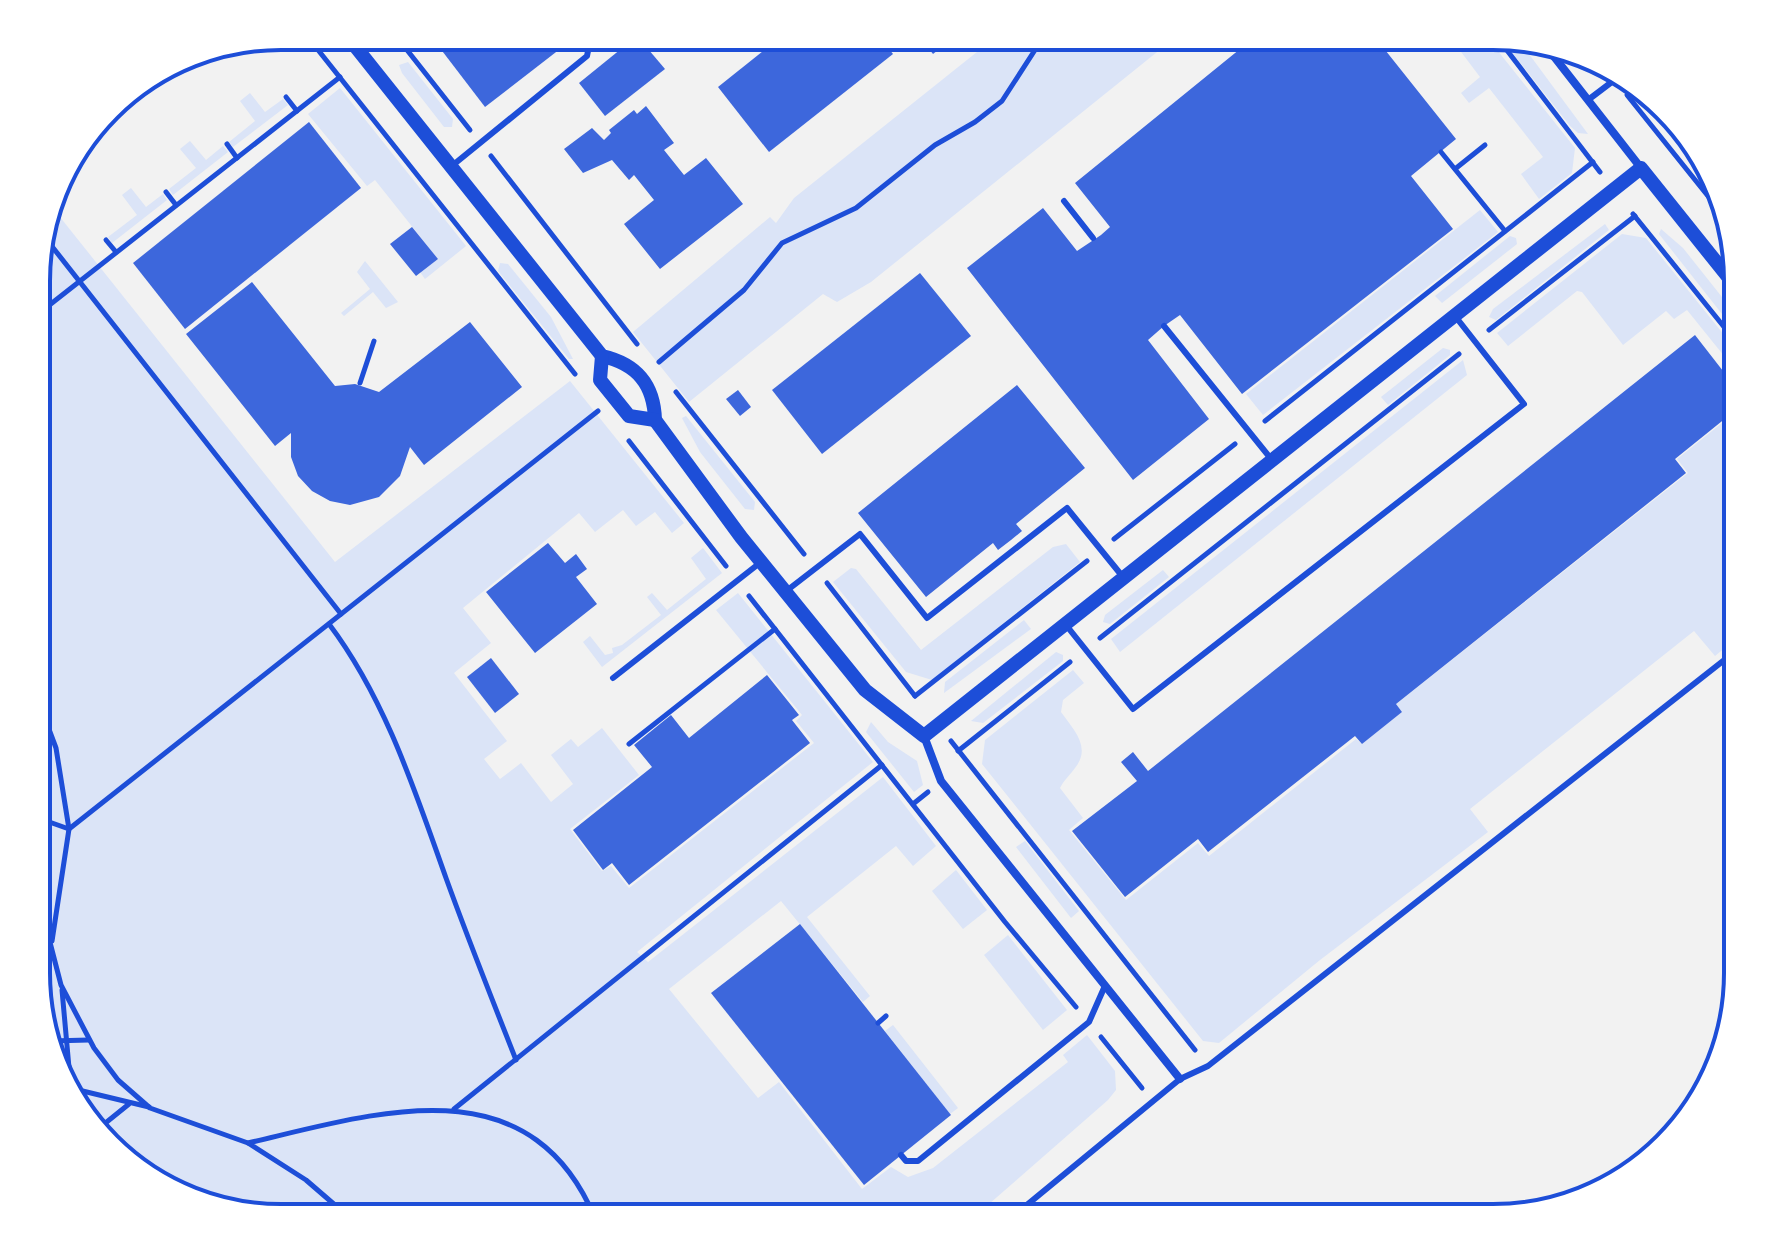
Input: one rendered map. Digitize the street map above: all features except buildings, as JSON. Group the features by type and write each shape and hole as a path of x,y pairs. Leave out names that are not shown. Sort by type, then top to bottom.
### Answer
{"street":[{"path":"358,50 602,356 626,361 654,395 655,420 761,562 865,690 924,736 941,781 1180,1079"},
{"path":"1556,59 1724,272"},
{"path":"924,736 1641,168"},
{"path":"602,356 600,380 629,416 655,420"}],"lane":[{"path":"450,167 587,56 588,50"},
{"path":"1588,100 1611,82"},
{"path":"1064,201 1093,238"},
{"path":"1066,624 1133,709 1524,404 1455,316"},
{"path":"1164,326 1272,460"},
{"path":"785,592 860,534 927,618 1067,508 1124,578"},
{"path":"613,678 761,562"},
{"path":"1028,1204 1180,1079 1208,1066 1724,660"},
{"path":"901,1155 906,1161 918,1161 1089,1022 1104,988"}],"path":[{"path":"655,366 744,290 782,243 856,208 935,145 975,122 1002,101 1035,50"},
{"path":"50,304 365,59"},
{"path":"286,97 297,111"},
{"path":"1634,98 1706,193"},
{"path":"227,144 237,158"},
{"path":"1455,169 1485,145"},
{"path":"1441,152 1505,231"},
{"path":"166,192 176,205"},
{"path":"958,751 1635,216"},
{"path":"106,240 116,252"},
{"path":"53,247 341,614"},
{"path":"1383,328 1389,335"},
{"path":"360,383 374,341"},
{"path":"69,829 603,408"},
{"path":"329,624 355,661 408,772 516,1060"},
{"path":"629,744 775,629"},
{"path":"50,732 56,748 69,829 52,945"},
{"path":"454,1109 882,765"},
{"path":"50,822 69,829"},
{"path":"50,938 61,985 67,1060"},
{"path":"61,985 90,1040 118,1080 150,1108"},
{"path":"878,1023 886,1016"},
{"path":"60,1041 90,1040"},
{"path":"83,1093 150,1108 248,1143 306,1180 335,1204"},
{"path":"106,1123 130,1104"},
{"path":"248,1143 401,1111 454,1109 489,1115 516,1126 550,1150 574,1178 588,1204"}],"shaded area":[{"path":"979,50 1160,50 871,282 837,302 823,294 689,402 633,332 770,217 776,223 794,198"},
{"path":"1460,50 1497,50 1575,148 1572,173 1539,199 1521,174 1543,157 1489,88 1469,103 1461,93 1480,77"},
{"path":"1510,50 1528,53 1588,134 1578,133"},
{"path":"408,62 453,119 452,127 444,127 402,73 399,65"},
{"path":"340,88 466,246 425,279 420,272 438,259 375,180 367,186 308,114"},
{"path":"250,93 265,112 283,99 288,105 233,147 229,142 255,121 240,101"},
{"path":"190,141 206,160 223,146 228,152 173,195 169,189 196,168 180,149"},
{"path":"131,188 146,207 163,194 167,200 112,243 108,237 137,215 122,195"},
{"path":"1480,210 1498,232 1263,415 1246,394"},
{"path":"59,216 335,562 570,381 684,523 672,533 655,512 636,526 623,510 595,532 579,513 463,608 491,643 454,673 507,741 484,759 500,779 521,763 551,802 573,784 551,755 571,739 578,747 602,728 639,775 570,829 602,871 611,866 629,888 814,743 796,721 802,715 716,610 738,593 873,762 637,952 648,962 883,777 936,846 913,866 896,846 807,917 870,996 863,1002 781,901 669,989 758,1098 779,1082 862,1189 891,1167 908,1177 933,1168 1068,1062 1063,1055 1087,1035 1115,1071 1116,1090 989,1204 266,1204 207,1192 165,1173 140,1156 107,1125 81,1089 62,1047 50,988 50,281"},
{"path":"1605,224 1609,230 1496,320 1489,317 1493,309"},
{"path":"1661,229 1683,248 1724,300 1724,316 1659,234"},
{"path":"1622,234 1646,238 1724,335 1724,356 1687,310 1674,319 1666,311 1623,345 1582,292 1577,291 1508,346 1497,333"},
{"path":"1510,236 1516,238 1517,244 1442,303 1435,296"},
{"path":"365,261 398,302 386,308 373,292 344,316 341,313 370,289 357,272"},
{"path":"500,263 508,264 551,317 573,359 569,359 498,271"},
{"path":"1443,348 1450,350 1450,355 1388,405 1381,397"},
{"path":"1463,360 1467,375 1120,652 1111,639"},
{"path":"686,416 755,502 754,510 745,509 700,452 682,418"},
{"path":"1724,421 1724,649 1715,656 1694,631 1470,809 1488,832 1320,960 1219,1043 1203,1041 982,764 985,740 1073,670 1084,683 1063,700 1061,712 1079,738 1082,753 1060,788 1083,818 1069,830 1126,900 1198,843 1209,856 1356,739 1362,744 1402,712 1396,704 1688,473 1677,459"},
{"path":"1066,544 1080,562 932,680 906,672 833,582 851,568 856,569 921,650 1053,547"},
{"path":"703,548 722,573 602,667 583,642 590,636 605,655 613,653 612,648 622,645 661,615 647,597 652,593 667,610 706,579 691,558"},
{"path":"1163,570 1169,577 1110,624 1103,622 1105,615"},
{"path":"1024,620 1031,629 944,693 945,682"},
{"path":"1056,652 1063,655 1063,661 983,723 971,721"},
{"path":"871,722 888,742 917,761 923,785 914,792 866,732"},
{"path":"1025,841 1079,911 1071,918 1016,847"},
{"path":"956,870 987,910 963,929 932,891"},
{"path":"1008,935 1067,1010 1043,1030 984,955"},
{"path":"893,1025 958,1108 950,1114 885,1031"}]}
